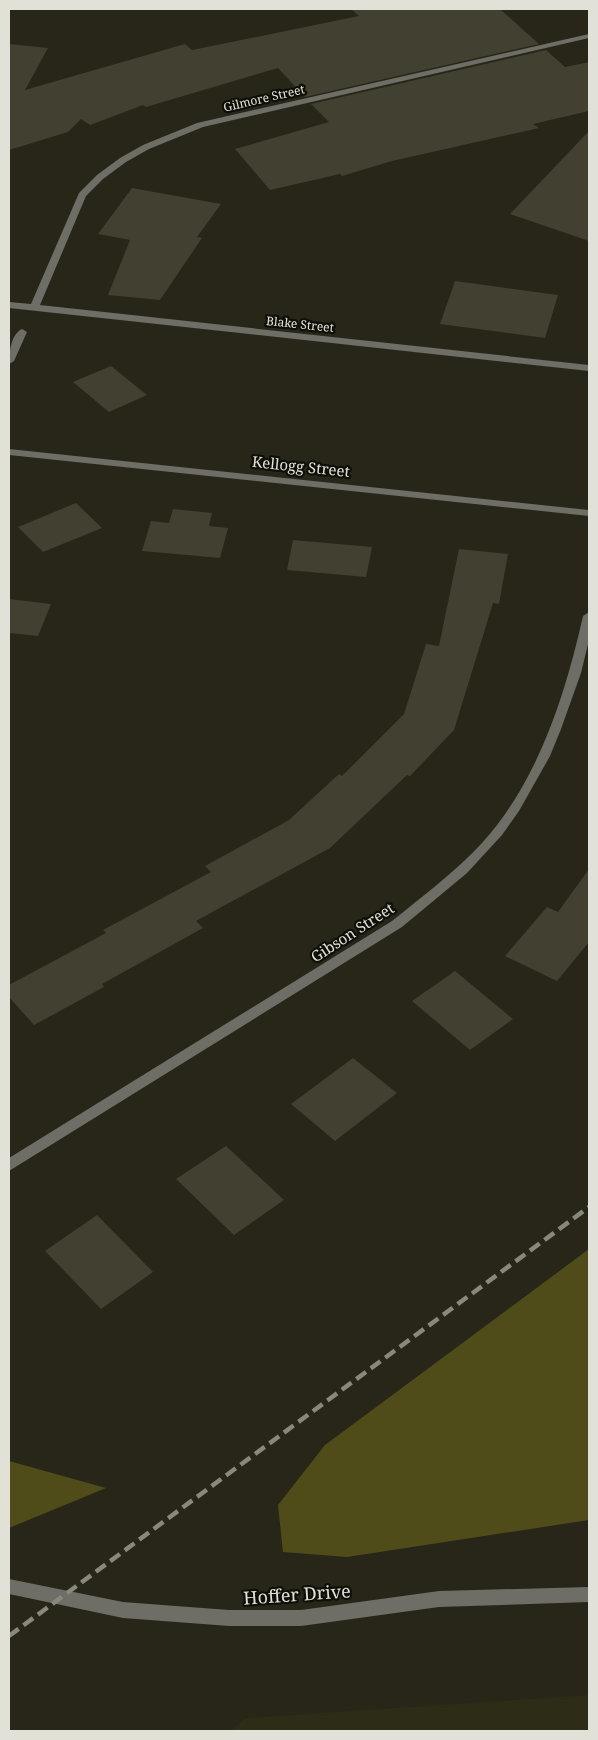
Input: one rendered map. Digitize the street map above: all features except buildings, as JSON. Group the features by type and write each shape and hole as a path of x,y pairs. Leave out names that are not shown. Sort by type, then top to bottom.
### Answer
{"street":[{"name":"Gilmore Street","path":"34,308 82,195 100,177 146,147 200,126 589,36"},
{"name":"Blake Street","path":"9,305 589,368"},
{"path":"9,361 22,332"},
{"name":"Kellogg Street","path":"9,452 589,513"},
{"name":"Gibson Street","path":"9,1165 397,924 452,880 497,833 531,784 561,717 582,651 589,616"},
{"name":"Hoffer Drive","path":"9,1586 123,1610 229,1618 301,1618 439,1599 589,1595"}],"shaded area":[{"path":"589,1249 589,1520 347,1557 283,1552 278,1505 325,1445"},
{"path":"9,1461 106,1488 9,1528"},
{"path":"589,1695 589,1731 230,1731 246,1718"}],"railway":[{"path":"9,1636 589,1207"}]}
